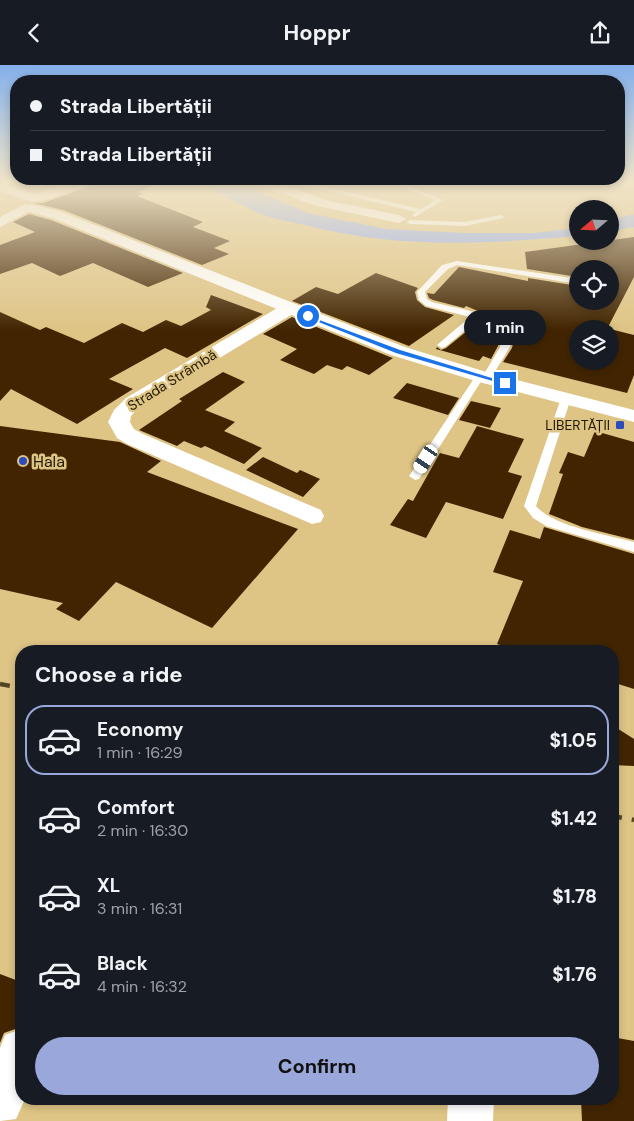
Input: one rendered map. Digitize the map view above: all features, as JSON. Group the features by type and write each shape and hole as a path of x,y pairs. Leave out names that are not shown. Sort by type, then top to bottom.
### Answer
{"main road":[{"path":"103,231 290,309 398,351 483,377 634,416"},
{"name":"Strada Strâmbă","path":"290,309 132,402 121,413 119,422 125,433 135,439 312,516"},
{"path":"0,1103 15,1066"},
{"path":"470,1121 471,1105"}],"lane":[{"path":"416,476 504,347 508,335 504,329 494,323 429,304 423,300 421,292 445,267 457,263 569,281"},
{"path":"442,345 476,317"},
{"path":"566,398 530,506 536,515 550,523 634,547"}],"water":[{"path":"335,231 535,233 569,231 569,237 509,241 443,243 376,238"}],"building":[{"path":"33,231 79,231 183,273 148,287 93,263 60,276 32,263 0,274 0,245 35,232"},
{"path":"117,231 204,231 230,241 214,248 229,254 202,265"},
{"path":"634,237 634,277 619,306 619,260 569,260 569,276 527,269 525,252 569,246 569,250 619,250 619,239"},
{"path":"459,267 528,281 528,278 569,285 569,310 617,310 612,320 569,320 569,370 619,370 619,331 634,335 634,375 627,393 503,362 512,348 515,335 506,326 497,319 466,306 464,308 433,300 429,298 427,293 434,294"},
{"path":"376,273 418,288 415,292 417,300 425,307 454,315 409,346 292,301 316,287 338,294"},
{"path":"211,295 263,314 187,358 165,348 109,379 133,389 77,424 11,389 0,401 0,312 40,330 46,327 84,343 122,323 143,332 166,320 181,326 211,310 206,307"},
{"path":"292,317 393,358 369,375 347,366 342,370 327,365 314,374 280,360 297,349 263,334"},
{"path":"478,322 501,336 491,359 483,356 479,361 436,349 437,347 441,350 446,348"},
{"path":"223,372 245,382 205,410 235,422 224,431 262,448 244,464 205,446 201,448 184,441 177,446 139,430 182,401 179,399"},
{"path":"407,383 459,398 448,415 393,398"},
{"path":"471,401 501,408 490,428 459,420"},
{"path":"0,426 120,442 161,461 147,472 298,529 212,628 116,582 79,621 56,609 63,603 0,589"},
{"path":"477,426 524,439 508,472 522,476 503,519 446,502 426,538 390,525 408,499 413,501 440,453 459,458"},
{"path":"595,431 634,442 634,540 582,527 549,514 563,474 559,473 568,452 584,457"},
{"path":"263,457 297,473 300,470 320,479 303,497 246,470"},
{"path":"544,527 634,554 634,689 619,684 619,645 497,644 523,581 493,572 510,530 540,539"},
{"path":"619,729 634,739 634,766 619,765"},
{"path":"0,974 15,980 15,1029 4,1033 0,1043"},
{"path":"619,1038 634,1041 634,1121 582,1121 581,1105 619,1105"}],"railway":[{"path":"0,684 15,687"},
{"path":"619,817 634,820"}],"place":[{"name":"LIBERTĂȚII","path":"620,425"},
{"name":"Hala","path":"23,461"}],"route":[{"path":"308,316 398,351 505,383"}]}
